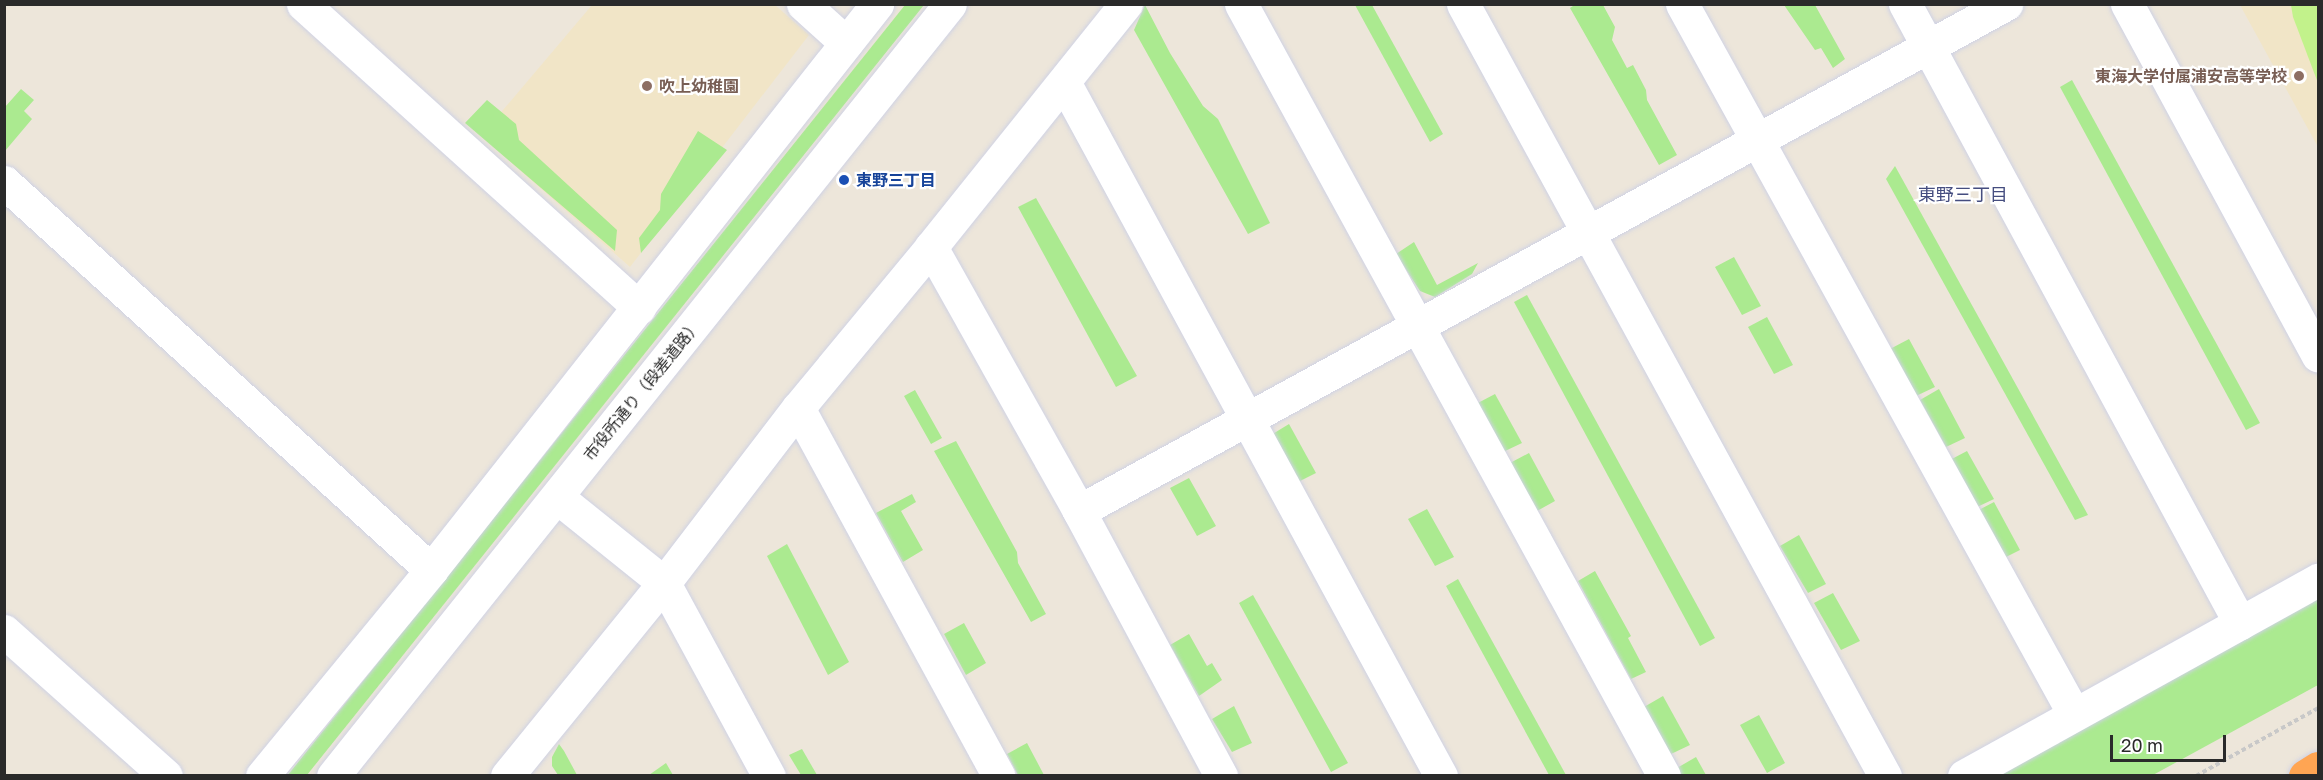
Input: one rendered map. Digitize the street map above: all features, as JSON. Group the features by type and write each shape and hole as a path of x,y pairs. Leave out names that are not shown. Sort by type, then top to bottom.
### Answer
{"highway":[{"path":"2305,776 2319,768"}],"street":[{"path":"303,4 639,308"},
{"path":"803,4 846,43"},
{"path":"262,776 431,570 877,4"},
{"name":"市役所通り（段差道路）","path":"333,776 950,4"},
{"path":"524,767 798,408 1126,4"},
{"path":"1240,4 1664,776"},
{"path":"1463,4 1886,776"},
{"path":"1682,4 2074,714"},
{"path":"1905,4 2240,623"},
{"path":"1079,511 1418,328 2006,4"},
{"path":"2127,4 2319,356"},
{"path":"1064,82 1441,776"},
{"path":"4,182 431,570"},
{"path":"931,247 1079,511 1221,776"},
{"path":"798,408 999,776"},
{"path":"557,497 664,584 769,776"},
{"path":"1964,776 2319,580"},
{"path":"4,631 166,776"}],"path":[{"path":"2199,775 2319,708"}],"shaded area":[{"name":"吹上幼稚園","path":"592,5 775,5 809,35 630,267 481,136"},
{"name":"東海大学付属浦安高等学校","path":"2240,5 2318,5 2318,147"}],"green space":[{"path":"1576,4 1603,5 1615,27 1612,40 1627,68 1633,65 1646,90 1647,100 1677,155 1659,165 1570,8"},
{"path":"905,5 924,5 307,775 287,776"},
{"path":"1145,5 1170,53 1203,106 1218,119 1270,223 1248,234 1134,30"},
{"path":"1355,5 1372,5 1443,134 1430,142"},
{"path":"1784,5 1815,5 1845,59 1833,68 1821,48 1815,50"},
{"path":"2291,5 2318,5 2318,83 2293,17"},
{"path":"2072,80 2260,423 2246,430 2060,87"},
{"path":"21,89 34,100 24,111 32,119 5,151 5,107"},
{"path":"487,100 516,124 519,140 617,230 615,251 465,123"},
{"path":"698,131 727,150 641,253 639,238 660,210 661,194"},
{"path":"1895,166 2088,515 2075,520 1886,179"},
{"path":"1036,198 1137,376 1116,387 1018,207"},
{"path":"1414,242 1437,285 1478,263 1472,274 1435,297 1420,291 1396,254"},
{"path":"1734,257 1761,306 1742,315 1715,267"},
{"path":"1527,295 1715,638 1700,646 1514,302"},
{"path":"1767,317 1793,365 1774,374 1748,327"},
{"path":"1909,339 1935,387 1916,396 1890,349"},
{"path":"1939,389 1965,438 1946,447 1920,400"},
{"path":"915,390 942,438 931,444 904,396"},
{"path":"1495,394 1522,443 1503,452 1476,404"},
{"path":"1289,424 1316,473 1298,482 1271,435"},
{"path":"956,441 1017,552 1018,563 1046,614 1031,622 934,451"},
{"path":"1967,451 1994,499 1975,508 1948,461"},
{"path":"1529,453 1555,501 1537,511 1510,463"},
{"path":"1189,478 1216,526 1197,536 1170,488"},
{"path":"912,494 916,502 901,511 923,550 903,562 876,513"},
{"path":"1994,502 2020,550 2002,559 1975,512"},
{"path":"1427,509 1454,557 1435,566 1408,519"},
{"path":"1799,535 1826,584 1808,593 1780,546"},
{"path":"787,544 849,662 828,675 767,556"},
{"path":"1595,571 1631,636 1628,638 1646,672 1631,679 1578,581"},
{"path":"1458,579 1566,775 1549,775 1446,586"},
{"path":"1833,593 1860,641 1841,650 1814,603"},
{"path":"1253,595 1348,763 1331,772 1239,603"},
{"path":"2318,597 2318,685 2153,775 1990,776"},
{"path":"964,623 986,663 966,675 944,634"},
{"path":"1189,634 1207,666 1212,663 1222,680 1199,696 1170,645"},
{"path":"1663,696 1690,745 1671,754 1644,707"},
{"path":"1234,706 1252,743 1232,752 1212,719"},
{"path":"1759,715 1785,763 1767,773 1740,725"},
{"path":"1027,743 1044,775 1018,775 1007,754"},
{"path":"559,744 577,775 558,775 552,766 552,757"},
{"path":"802,749 817,775 801,775 789,755"},
{"path":"1696,757 1706,775 1682,775 1677,768"},
{"path":"666,763 673,775 649,775"}],"place":[{"name":"東海大学付属浦安高等学校","path":"2299,76"},
{"name":"吹上幼稚園","path":"647,86"},
{"name":"東野三丁目","path":"844,180"}],"district":[{"name":"東野三丁目","path":"1963,194"}]}
